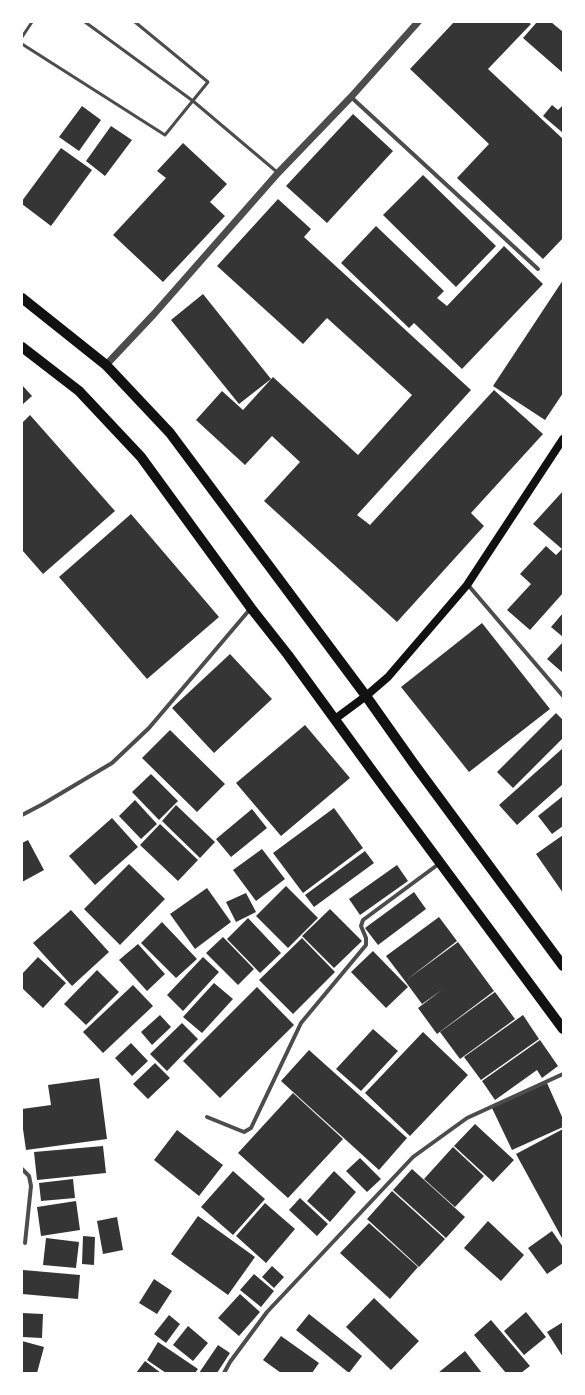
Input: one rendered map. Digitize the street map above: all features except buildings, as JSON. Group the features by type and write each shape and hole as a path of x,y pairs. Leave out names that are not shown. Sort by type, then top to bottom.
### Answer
{"main road":[{"path":"22,298 106,366 170,433 366,696 414,764 563,966"},
{"path":"22,347 79,391 141,457 251,608 336,719 563,1029"},
{"path":"336,719 388,677 467,585 563,439"}],"street":[{"path":"106,366 154,314 278,173 418,22"},
{"path":"350,97 538,269"},
{"path":"467,585 563,696"},
{"path":"22,815 112,763 149,728 251,608"},
{"path":"207,1117 244,1132 251,1128 302,1023 366,945 366,938 361,926 363,920 440,863"},
{"path":"224,1373 230,1362 267,1312 413,1157 467,1118 563,1074"},
{"path":"22,1169 29,1176 31,1186 25,1243"}],"lane":[{"path":"22,37 32,22"},
{"path":"85,22 193,101 278,173"},
{"path":"22,44 165,135 208,82 135,22"}]}
